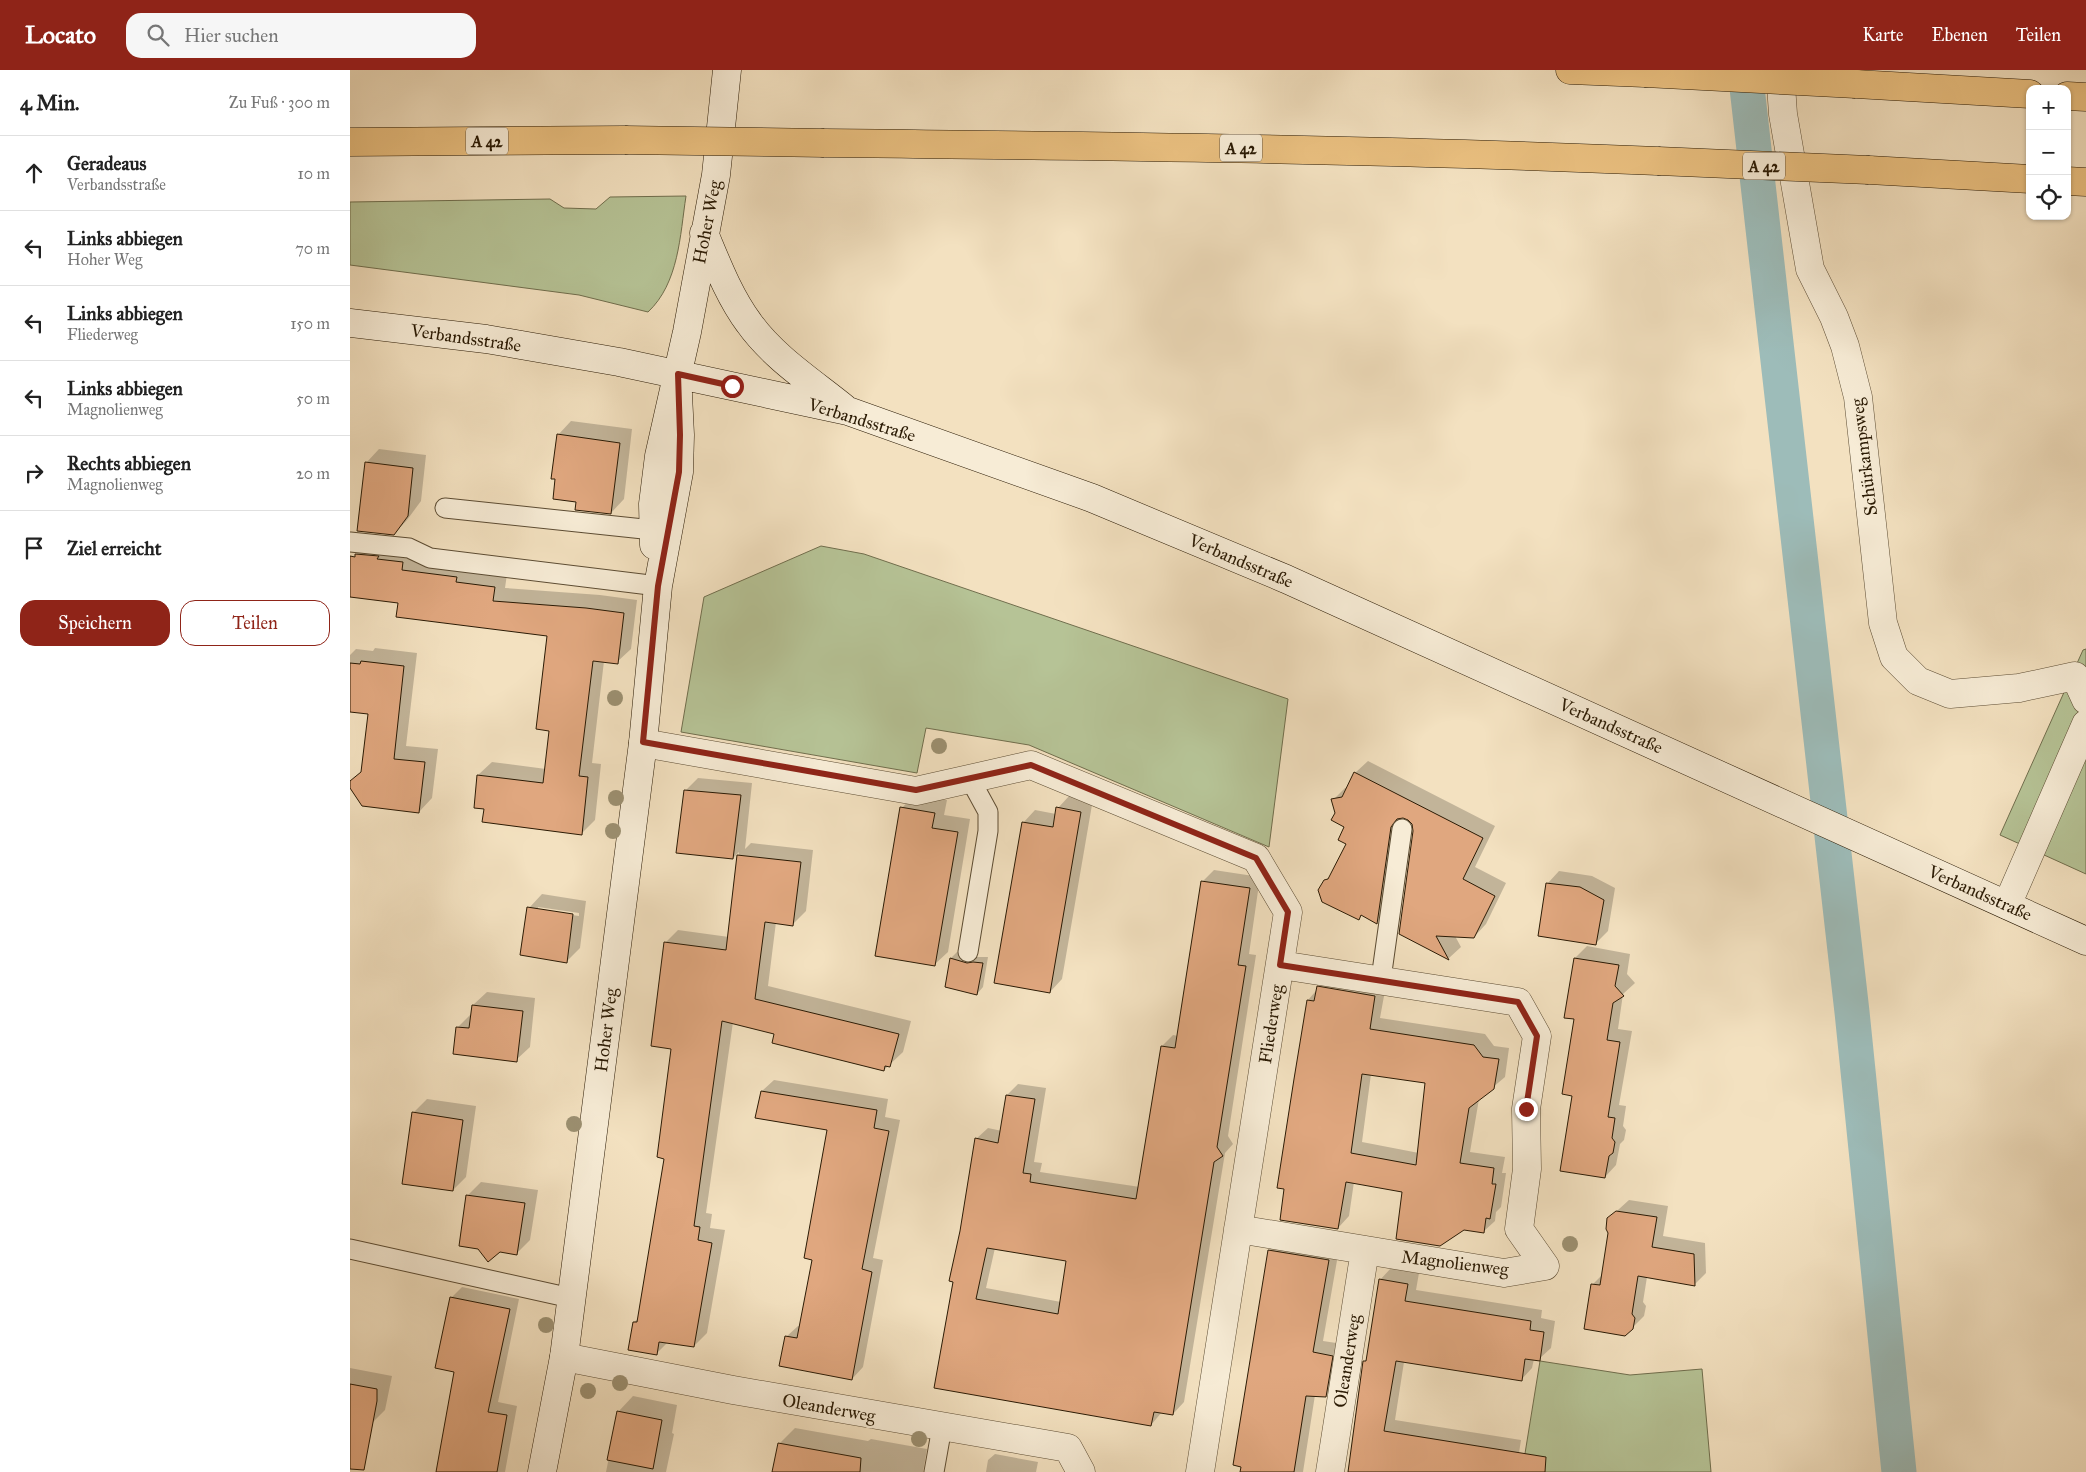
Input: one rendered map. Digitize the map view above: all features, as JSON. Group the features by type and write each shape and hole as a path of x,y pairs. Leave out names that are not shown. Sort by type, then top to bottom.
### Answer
{"highway":[{"path":"1570,70 1645,72 2026,94"},
{"path":"2071,96 2086,97"},
{"name":"A 42","path":"350,142 625,140 1263,148 1658,161 2026,179"},
{"path":"2071,181 2086,182"}],"street":[{"name":"Hoher Weg","path":"658,586 653,530 659,456 678,374 716,175 727,70"},
{"name":"Schürkampsweg","path":"1780,70 1783,114 1810,269 1834,317 1845,346 1858,397 1883,623 1894,657 1918,681 1950,694 2082,682"},
{"path":"704,233 728,290 749,324 777,354 848,412"},
{"name":"Verbandsstraße","path":"350,323 486,339 678,374 848,412 1092,498 1286,579 2086,941"},
{"name":"Hoher Weg","path":"542,1472 564,1357 643,742 658,586 679,472 678,374"},
{"path":"2007,905 2086,724"},
{"name":"Fliederweg","path":"643,742 916,790 1031,765 1256,858 1288,912 1200,1472"},
{"name":"Magnolienweg","path":"1238,1229 1504,1273 1545,1266 1519,1229 1528,1169 1526,1109 1537,1036 1518,1002 1381,979 1280,965"},
{"name":"Oleanderweg","path":"1330,1472 1364,1250"},
{"name":"Oleanderweg","path":"564,1357 732,1390 1068,1448 1081,1472"}],"lane":[{"path":"445,508 653,530"},
{"path":"350,542 409,548 430,558 658,586"},
{"path":"968,952 988,831 988,812 970,779"},
{"path":"1381,979 1402,829"},
{"path":"350,1249 572,1298"},
{"path":"934,1472 942,1427"}],"green space":[{"path":"686,196 680,242 672,273 658,300 648,312 579,295 350,265 350,202 550,199 564,208 596,209 610,197"},
{"path":"821,546 864,554 1288,699 1269,847 1029,745 926,728 917,773 681,732 704,597"},
{"path":"2086,649 2086,874 2000,835 2083,650"},
{"path":"1540,1361 1630,1375 1702,1369 1711,1472 1522,1472"}],"building":[{"path":"557,434 620,443 611,514 575,510 576,502 553,499 555,479 551,479"},
{"path":"365,462 413,468 408,516 394,535 357,531"},
{"path":"355,554 379,556 377,559 403,562 402,570 457,577 456,582 495,587 493,601 586,608 624,613 618,664 593,661 579,776 588,777 582,835 482,822 484,809 474,808 477,775 543,783 549,731 536,729 547,636 396,617 398,603 350,597 350,556 355,557"},
{"path":"361,661 404,666 394,759 425,762 419,813 362,806 350,788 350,781 361,772 368,714 350,712 350,663 360,664"},
{"path":"1354,772 1483,838 1463,879 1495,896 1474,938 1436,936 1449,960 1399,934 1413,831 1412,824 1408,820 1403,818 1397,819 1391,827 1377,924 1361,915 1359,920 1322,902 1318,890 1324,880 1328,879 1346,844 1338,840 1344,827 1331,820 1335,813 1331,799 1342,797"},
{"path":"684,790 741,795 733,859 676,853"},
{"path":"900,807 935,813 932,828 958,832 935,966 875,956"},
{"path":"1056,807 1081,812 1050,993 994,983 1022,822 1053,827"},
{"path":"737,855 801,862 793,926 765,922 755,999 899,1034 890,1067 885,1066 884,1071 772,1043 774,1034 722,1021 694,1226 700,1227 698,1240 712,1243 694,1347 659,1342 657,1355 628,1350 633,1322 637,1322 664,1159 657,1157 671,1049 651,1046 664,942 726,950"},
{"path":"1201,881 1250,888 1238,965 1246,966 1217,1147 1223,1156 1214,1162 1173,1415 1154,1412 1151,1426 934,1388 953,1282 949,1281 960,1231 975,1138 998,1143 1006,1095 1035,1099 1023,1173 1031,1174 1030,1182 1136,1199 1161,1046 1175,1048","holes":["987,1248 1066,1261 1058,1314 976,1299"]},
{"path":"1546,883 1580,887 1604,900 1596,945 1538,936"},
{"path":"527,907 573,914 567,963 520,955"},
{"path":"950,958 967,963 983,963 977,995 945,987"},
{"path":"1574,958 1619,965 1615,986 1624,996 1613,1003 1607,1040 1620,1042 1608,1117 1615,1118 1612,1138 1615,1142 1613,1153 1609,1156 1605,1178 1560,1171 1572,1096 1562,1094 1574,1019 1564,1018"},
{"path":"1317,986 1375,996 1370,1029 1474,1045 1483,1057 1499,1059 1494,1089 1469,1108 1460,1163 1494,1168 1492,1184 1496,1184 1490,1219 1486,1218 1484,1233 1464,1230 1440,1246 1396,1239 1402,1192 1346,1182 1338,1229 1280,1220 1284,1189 1277,1188 1307,1000 1314,1001","holes":["1362,1074 1425,1083 1416,1165 1351,1153"]},
{"path":"472,1005 523,1011 517,1062 453,1054 456,1027 469,1028"},
{"path":"761,1091 877,1110 874,1128 889,1131 862,1269 872,1272 852,1380 779,1366 785,1336 797,1338 812,1260 804,1258 827,1130 755,1118"},
{"path":"412,1112 463,1120 453,1191 402,1184"},
{"path":"466,1195 525,1203 517,1255 500,1252 488,1262 478,1249 459,1246"},
{"path":"1616,1211 1657,1217 1652,1247 1694,1254 1695,1286 1638,1276 1632,1314 1635,1318 1633,1329 1625,1336 1584,1329 1591,1284 1600,1285 1608,1233 1606,1229 1607,1218"},
{"path":"1268,1250 1329,1260 1313,1352 1333,1356 1326,1397 1306,1396 1294,1472 1240,1472 1241,1467 1233,1465"},
{"path":"1379,1279 1408,1284 1405,1301 1531,1321 1530,1330 1544,1332 1540,1361 1525,1359 1522,1381 1396,1361 1384,1431 1546,1457 1545,1472 1348,1472 1363,1361 1366,1361"},
{"path":"450,1297 510,1309 488,1412 507,1415 497,1472 436,1472 454,1372 435,1368"},
{"path":"350,1384 377,1389 377,1401 364,1470 350,1469"},
{"path":"617,1411 662,1420 653,1469 607,1460"},
{"path":"778,1443 861,1458 860,1472 772,1472"}],"waterway":[{"path":"1745,70 1852,1012 1899,1472"}],"route":[{"path":"732,386 678,374 679,472 658,586 643,742 916,790 1031,765 1256,858 1288,912 1280,965 1381,979 1518,1002 1537,1036 1526,1109"}]}
